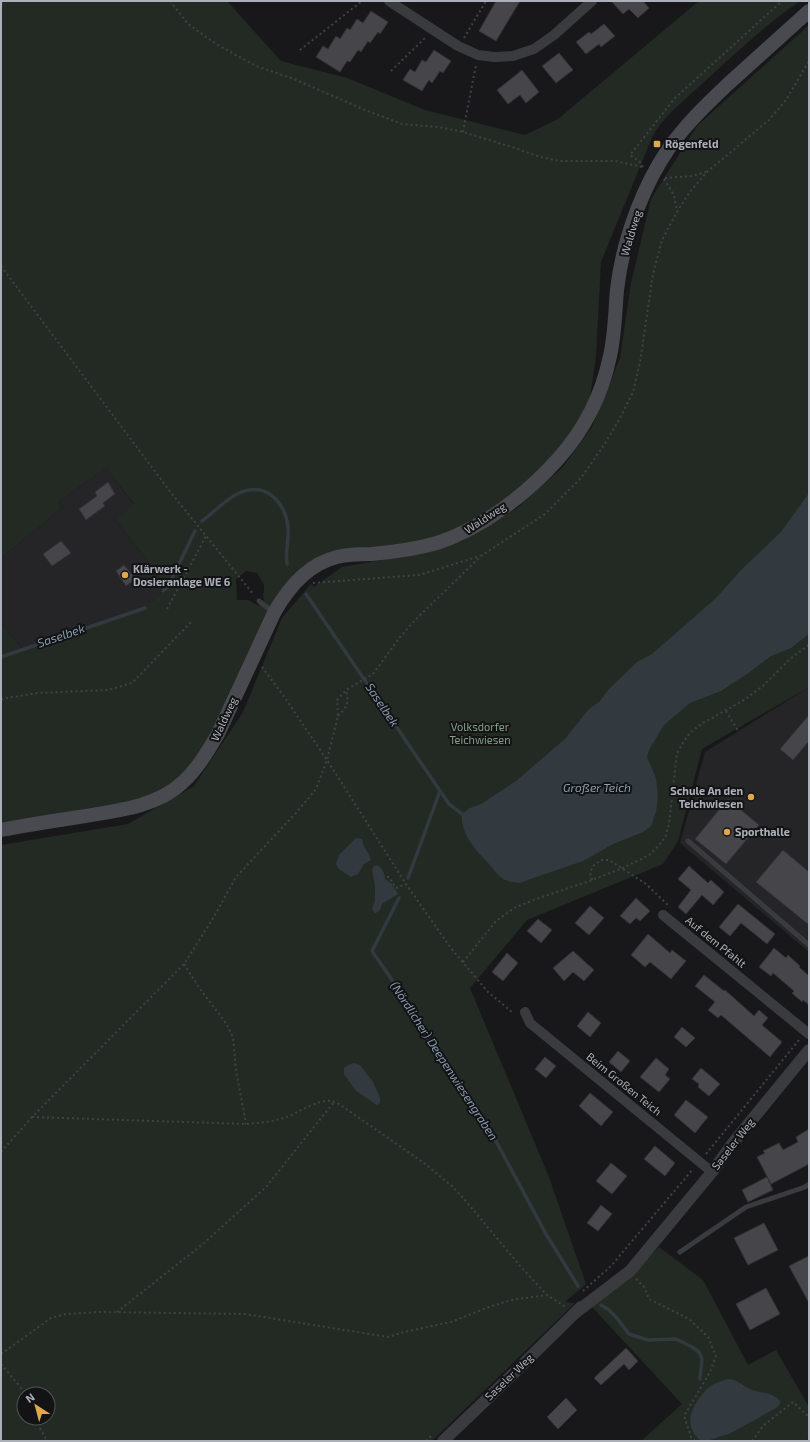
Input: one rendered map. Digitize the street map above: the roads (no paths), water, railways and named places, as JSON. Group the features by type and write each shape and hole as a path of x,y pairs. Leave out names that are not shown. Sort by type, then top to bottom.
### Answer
{"main road":[{"name":"Waldweg","path":"1,830 124,810 155,800 169,793 182,784 211,746 274,613 288,590 306,573 318,565 340,556 420,548 452,538 477,525 500,510 534,483 558,459 581,429 601,388 611,348 617,291 624,251 637,210 657,175 667,151 691,120 809,11"}],"street":[{"path":"388,1 458,46 478,55 494,57 513,56 534,49 554,35 592,1"},
{"name":"Auf dem Pfahlt","path":"663,915 808,1033"},
{"name":"Beim Großen Teich","path":"525,1012 530,1023 712,1172"},
{"name":"Saseler Weg","path":"440,1436 514,1373 624,1264 656,1237 712,1172 733,1143 809,1050"}],"lane":[{"path":"259,601 274,613"},
{"path":"688,841 809,945"},
{"path":"680,1252 746,1207 809,1184"}],"water":[{"name":"Großer Teich","path":"809,493 809,634 791,648 771,656 721,691 690,703 664,725 649,750 647,757 656,778 658,797 656,812 651,826 643,832 613,844 583,861 519,883 508,881 500,877 479,853 466,835 462,821 462,814 470,808 481,804 516,781 565,739 588,710 600,701 608,690 637,662 652,654 716,598 742,569 781,532"},
{"path":"356,838 362,839 371,860 364,864 358,874 351,877 339,869 336,864 339,855"},
{"path":"377,865 383,871 385,879 391,883 398,894 382,904 380,910 375,913 372,909 375,901 375,886 372,870 373,867"},
{"path":"354,1063 360,1065 373,1082 380,1098 380,1103 377,1105 356,1091 344,1074 344,1068"},
{"path":"728,1379 737,1381 752,1390 769,1394 777,1398 780,1401 780,1404 776,1408 729,1434 701,1441 696,1436 691,1425 690,1420 693,1408 710,1386"}],"waterway":[{"name":"Saselbek","path":"202,521 225,502 239,493 249,490 266,492 278,502 283,509 286,518 288,527 286,555 287,564"},
{"name":"Saselbek","path":"163,591 168,587 195,531"},
{"name":"Saselbek","path":"306,594 449,804 462,814"},
{"name":"Saselbek","path":"1,657 145,608"},
{"name":"(Nördlicher) Deepenwiesengraben","path":"408,878 440,791"},
{"name":"(Nördlicher) Deepenwiesengraben","path":"399,898 372,951 392,980 451,1076 464,1089 484,1119 546,1234 578,1286"},
{"name":"(Nördlicher) Deepenwiesengraben","path":"601,1305 616,1317 629,1334 648,1340 676,1339 699,1352 702,1359 700,1379"}],"place":[{"name":"Rögenfeld","path":"657,144"},
{"name":"Klärwerk - Dosieranlage WE 6","path":"125,575"},
{"name":"Schule An den Teichwiesen","path":"751,797"},
{"name":"Sporthalle","path":"727,832"}],"park label":[{"name":"Volksdorfer Teichwiesen","path":"480,733"}]}
